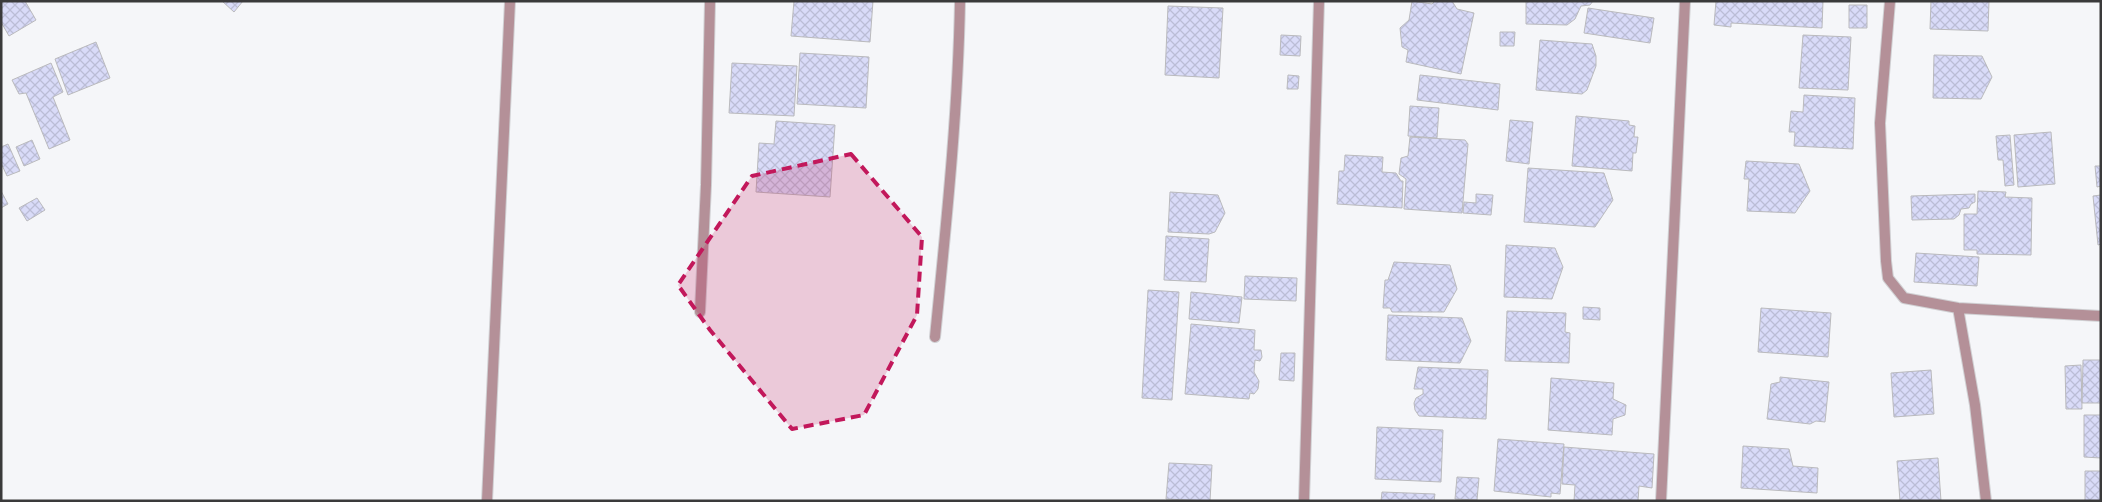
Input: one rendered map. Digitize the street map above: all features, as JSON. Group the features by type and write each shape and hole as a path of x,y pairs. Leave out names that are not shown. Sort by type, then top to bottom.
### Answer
{"street":[{"path":"487,501 510,1"},
{"path":"700,312 706,185 710,1"},
{"path":"935,337 948,206 960,42 960,1"},
{"path":"1304,501 1319,1"},
{"path":"1661,501 1685,1"},
{"path":"1890,1 1880,122 1888,278 1904,298 1958,308 2101,316"},
{"path":"1958,308 1974,405 1986,501"}],"highlighted area":[{"path":"851,154 922,237 917,315 864,415 792,429 710,330 678,285 752,176"}],"building":[{"path":"1,1 25,1 36,20 9,36 1,22"},
{"path":"222,1 243,1 234,12"},
{"path":"794,1 873,1 870,42 791,36"},
{"path":"1412,1 1432,4 1435,1 1452,1 1457,9 1474,13 1461,74 1406,62 1408,50 1402,47 1400,28 1409,20"},
{"path":"1526,1 1593,1 1590,5 1581,6 1575,19 1567,25 1526,24"},
{"path":"1716,1 1823,1 1822,28 1731,23 1731,27 1714,25"},
{"path":"1931,1 1989,1 1988,31 1930,29"},
{"path":"1849,5 1867,5 1867,28 1849,28"},
{"path":"1168,6 1223,8 1219,78 1165,75"},
{"path":"1588,8 1654,18 1650,43 1584,33"},
{"path":"1500,32 1515,32 1514,46 1500,46"},
{"path":"1281,35 1301,36 1300,56 1280,55"},
{"path":"1803,35 1851,37 1848,90 1799,88"},
{"path":"1540,40 1592,44 1596,56 1596,66 1587,90 1582,94 1536,90"},
{"path":"96,42 110,78 68,95 55,59"},
{"path":"800,53 869,57 866,108 797,104"},
{"path":"1934,55 1982,56 1992,77 1981,99 1933,98"},
{"path":"51,63 63,92 53,97 70,140 49,149 26,93 19,94 12,80"},
{"path":"732,63 797,66 794,116 729,113"},
{"path":"1288,75 1299,76 1298,89 1287,89"},
{"path":"1420,75 1500,84 1498,110 1417,100"},
{"path":"1804,95 1855,98 1853,149 1794,146 1795,132 1789,132 1791,111 1803,112"},
{"path":"1410,106 1439,108 1437,138 1408,136"},
{"path":"1576,116 1629,121 1629,125 1635,126 1634,137 1638,137 1636,153 1633,153 1632,171 1572,166"},
{"path":"1510,120 1533,122 1529,164 1506,161"},
{"path":"776,121 835,125 830,197 756,192 759,143 774,144"},
{"path":"2051,132 2055,184 2018,187 2014,135"},
{"path":"2010,135 2014,185 2005,186 2003,160 1998,160 1996,136"},
{"path":"1410,137 1465,140 1468,144 1462,213 1404,209 1406,179 1399,174 1401,158 1408,156"},
{"path":"32,140 40,159 24,166 16,147"},
{"path":"8,144 20,171 7,176 1,163 1,147"},
{"path":"1345,155 1383,157 1382,172 1396,173 1401,181 1403,181 1402,208 1337,204 1339,171 1344,171"},
{"path":"1746,161 1799,164 1810,191 1795,213 1747,211 1749,179 1744,179"},
{"path":"2095,166 2101,166 2101,186 2097,187"},
{"path":"1528,168 1604,173 1613,200 1595,227 1524,222"},
{"path":"1,191 8,204 1,208"},
{"path":"1978,191 2006,192 2005,197 2032,198 2031,255 1977,254 1977,250 1964,250 1964,214 1977,214"},
{"path":"1170,192 1218,195 1225,213 1215,232 1209,234 1168,232"},
{"path":"1476,194 1493,195 1491,215 1463,213 1464,202 1476,203"},
{"path":"1975,194 1975,202 1969,208 1961,209 1959,215 1954,219 1912,220 1911,196"},
{"path":"2101,195 2101,244 2098,245 2093,196"},
{"path":"37,198 45,210 27,221 19,208"},
{"path":"1166,236 1209,239 1206,282 1164,280"},
{"path":"1506,245 1555,248 1563,267 1552,299 1504,297"},
{"path":"1916,253 1979,257 1977,286 1914,282"},
{"path":"1394,262 1450,265 1457,289 1444,312 1392,312 1390,308 1383,308 1385,280 1388,280"},
{"path":"1245,276 1297,278 1296,301 1244,299"},
{"path":"1148,290 1179,292 1172,400 1142,398"},
{"path":"1191,292 1242,297 1239,323 1189,319"},
{"path":"1583,307 1600,308 1600,320 1583,319"},
{"path":"1761,308 1831,313 1828,357 1758,352"},
{"path":"1507,311 1566,313 1565,332 1570,333 1569,363 1505,361"},
{"path":"1388,315 1462,318 1471,341 1460,363 1386,360"},
{"path":"1191,324 1255,330 1254,350 1261,350 1262,357 1260,361 1255,360 1254,372 1259,381 1258,389 1254,394 1250,393 1249,399 1185,394"},
{"path":"1281,353 1295,353 1294,381 1279,380"},
{"path":"2083,360 2101,360 2101,403 2082,403"},
{"path":"2081,365 2082,409 2066,409 2065,366"},
{"path":"1418,367 1488,370 1486,419 1419,416 1415,410 1414,403 1416,398 1423,394 1423,389 1414,389"},
{"path":"1931,370 1934,414 1894,417 1891,373"},
{"path":"1780,377 1829,382 1825,422 1816,421 1810,424 1767,419 1771,384 1780,382"},
{"path":"1551,378 1614,383 1613,399 1626,405 1625,415 1613,419 1612,435 1548,430"},
{"path":"2084,415 2101,415 2101,458 2084,457"},
{"path":"1377,427 1443,430 1441,482 1375,479"},
{"path":"1498,439 1564,444 1560,494 1551,493 1551,497 1494,491"},
{"path":"1743,446 1789,449 1793,466 1818,468 1817,493 1741,488"},
{"path":"1564,447 1654,454 1652,488 1639,486 1638,501 1574,501 1575,485 1562,484"},
{"path":"1938,458 1941,501 1900,501 1897,461"},
{"path":"1169,463 1212,465 1210,501 1166,499"},
{"path":"2085,471 2101,471 2101,501 2085,501"},
{"path":"1457,477 1479,478 1477,500 1455,499"},
{"path":"1382,492 1435,494 1434,501 1381,501"}]}
